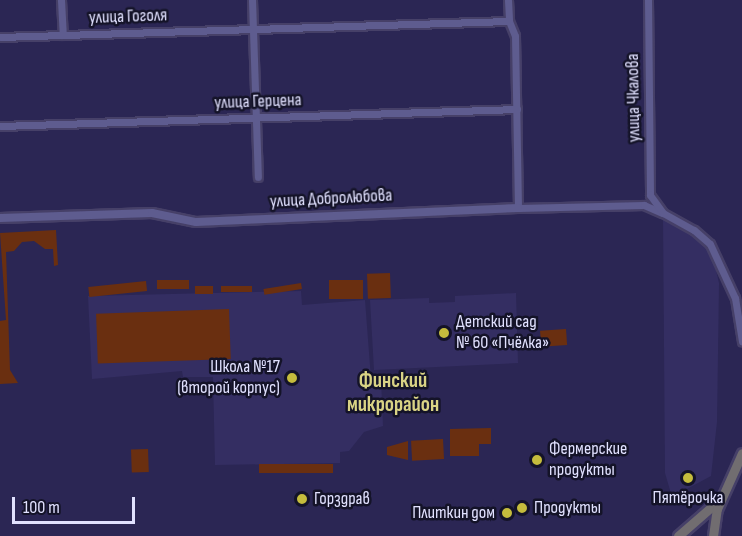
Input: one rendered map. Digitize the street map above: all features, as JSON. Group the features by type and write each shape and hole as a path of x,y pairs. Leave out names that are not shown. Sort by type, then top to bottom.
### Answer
{"main road":[{"path":"713,533 727,486 742,453"},
{"path":"678,536 686,533 710,511 727,486"},
{"path":"698,520 709,524 713,533"}],"street":[{"path":"61,0 63,35"},
{"path":"252,0 258,177"},
{"path":"508,0 509,21 515,36 518,208"},
{"name":"улица Чкалова","path":"648,0 650,195 663,213"},
{"name":"улица Гоголя","path":"0,37 509,21"},
{"name":"улица Герцена","path":"0,126 517,109"},
{"name":"улица Добролюбова","path":"0,218 152,213 196,222 644,205 663,213"},
{"path":"663,213 694,230 710,244 735,298 742,341"}],"shaded area":[{"path":"663,213 710,244 719,283 717,422 711,476 672,497 665,473"},
{"path":"56,230 58,265 54,266 53,249 45,249 34,241 22,242 14,251 6,252 10,370 18,383 0,384 0,321 6,320 0,233"},
{"path":"390,273 391,298 368,299 367,274"},
{"path":"157,280 189,280 189,289 157,289"},
{"path":"329,280 363,280 363,299 329,299"},
{"path":"146,281 147,291 89,297 88,287"},
{"path":"301,283 302,289 264,295 263,289"},
{"path":"195,286 213,286 213,294 195,294"},
{"path":"221,286 252,286 252,292 221,292"},
{"name":"Школа №17 (второй корпус)","path":"301,291 302,305 365,300 371,379 381,379 383,426 364,432 349,451 340,452 340,463 215,465 213,377 183,377 182,371 92,379 88,296"},
{"name":"Детский сад № 60 «Пчёлка»","path":"516,293 518,363 374,370 370,300 429,298 429,303 455,302 455,296"},
{"path":"229,309 231,359 98,364 96,314"},
{"path":"566,329 567,345 541,347 540,331"},
{"path":"491,428 491,444 479,444 479,456 450,456 450,429"},
{"path":"443,439 444,459 412,461 411,441"},
{"path":"408,441 408,460 387,455 387,447"},
{"path":"148,449 149,472 132,473 131,450"},
{"path":"259,464 333,464 333,473 259,473"}],"place":[{"name":"Детский сад № 60 «Пчёлка»","path":"444,333"},
{"name":"Школа №17 (второй корпус)","path":"292,378"},
{"name":"Фермерские продукты","path":"537,460"},
{"name":"Пятёрочка","path":"688,478"},
{"name":"Горздрав","path":"302,499"},
{"name":"Продукты","path":"522,508"},
{"name":"Плиткин дом","path":"507,513"}],"district":[{"name":"Финский микрорайон","path":"393,393"}]}
